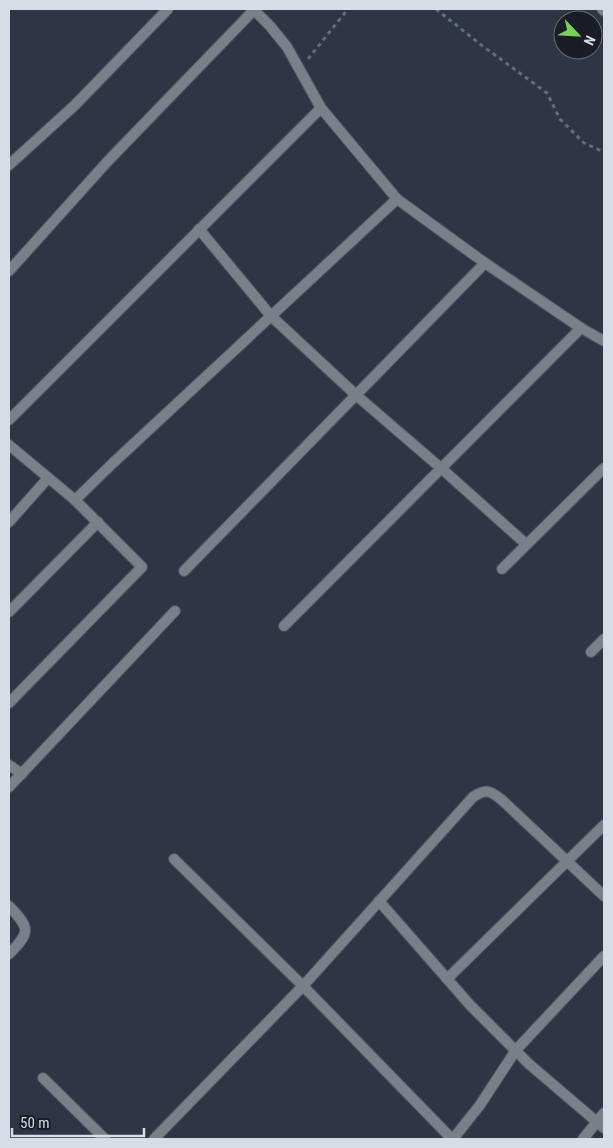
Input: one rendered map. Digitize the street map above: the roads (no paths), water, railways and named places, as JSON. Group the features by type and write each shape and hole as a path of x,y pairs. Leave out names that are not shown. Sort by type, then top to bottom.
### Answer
{"street":[{"path":"10,161 75,105 168,9"},
{"path":"9,272 107,162 253,10 287,47 321,108 397,199 485,263 581,328 604,341"},
{"path":"9,420 321,108"},
{"path":"75,500 113,462 397,199"},
{"path":"199,229 271,316 356,395 526,544"},
{"path":"184,571 485,263"},
{"path":"284,626 581,328"},
{"path":"9,445 75,500 142,567 9,703"},
{"path":"502,568 604,468"},
{"path":"9,522 48,478"},
{"path":"9,612 98,522"},
{"path":"9,787 176,611"},
{"path":"591,652 604,640"},
{"path":"9,764 22,774"},
{"path":"154,1139 302,986 473,797 482,791 491,792 502,800 604,896"},
{"path":"447,979 604,825"},
{"path":"174,858 452,1139 480,1105 516,1050 604,956"},
{"path":"379,901 470,1004 529,1064 600,1125"},
{"path":"9,906 23,921 26,931 23,939 9,954"},
{"path":"43,1078 105,1139"},
{"path":"583,1139 600,1125 604,1113"}]}
